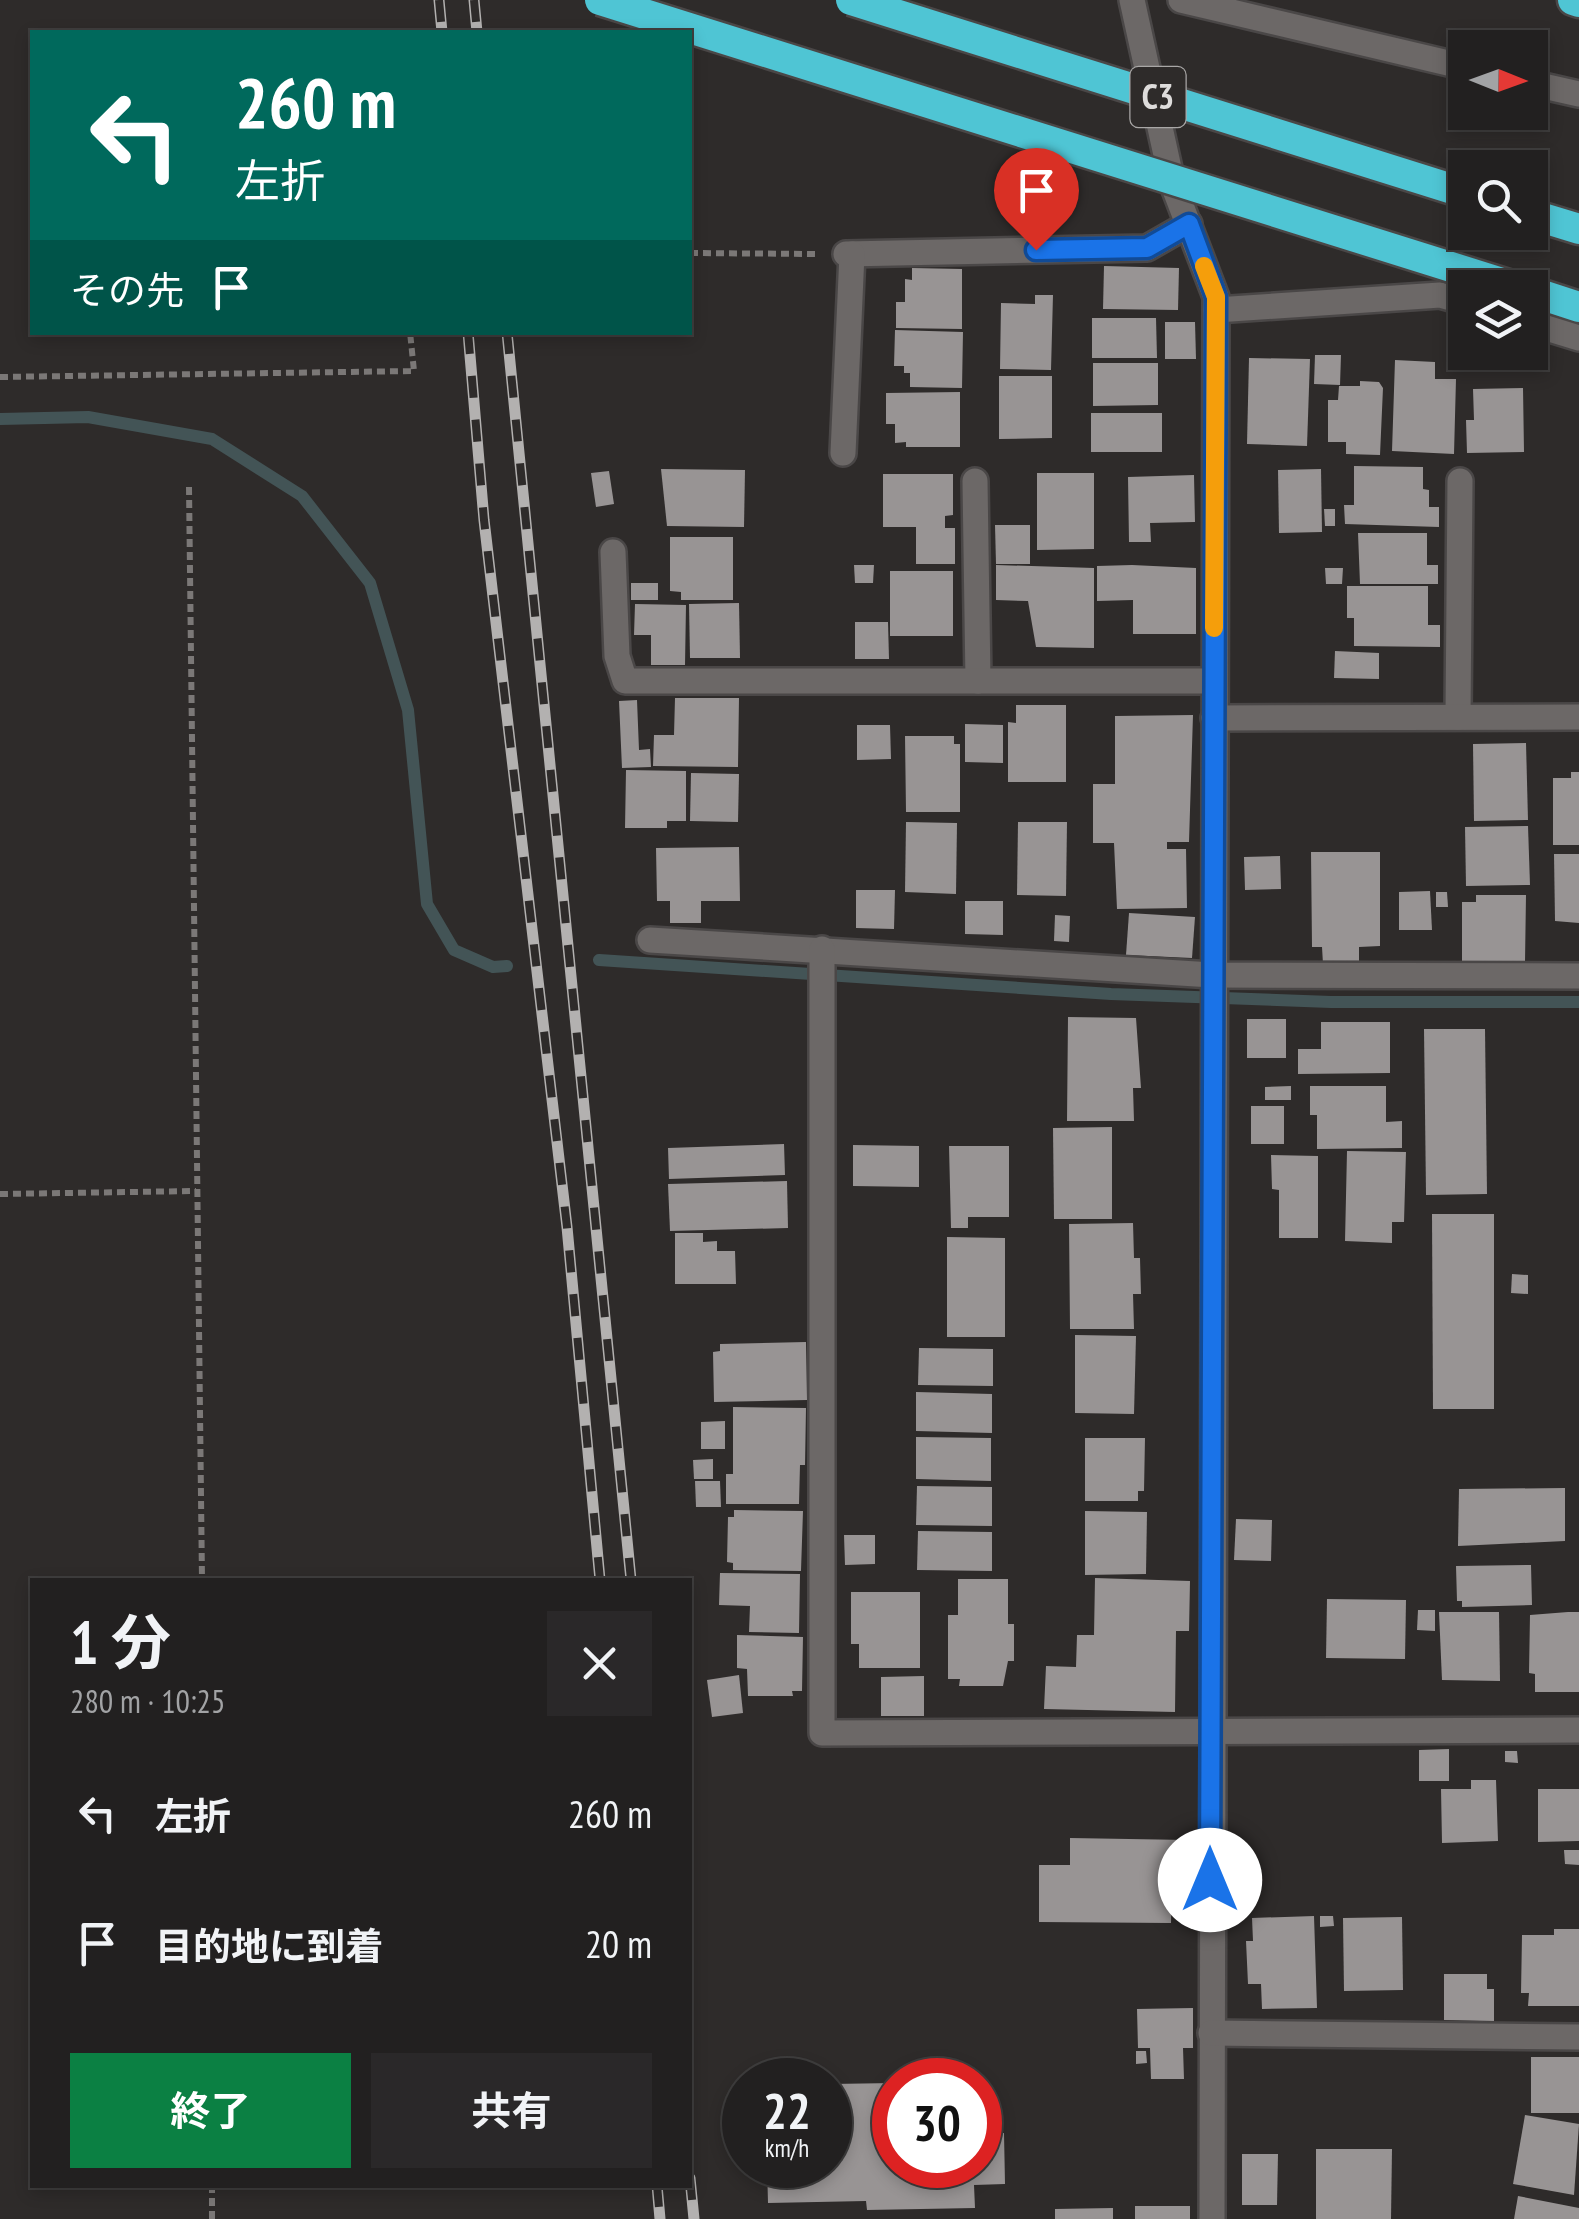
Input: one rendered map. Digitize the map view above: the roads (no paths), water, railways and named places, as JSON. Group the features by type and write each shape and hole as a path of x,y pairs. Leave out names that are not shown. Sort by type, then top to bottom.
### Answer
{"highway":[{"name":"C3","path":"600,0 1461,270"},
{"name":"C3","path":"851,0 1448,189"},
{"path":"1548,220 1579,230"},
{"path":"1548,297 1579,306"}],"street":[{"path":"1132,0 1172,182 1216,297 1210,1728 1212,2219"},
{"path":"1181,0 1448,63"},
{"path":"1548,87 1579,94"},
{"path":"843,454 849,254 1147,248 1189,224"},
{"path":"1216,310 1448,297"},
{"path":"1548,329 1579,338"},
{"path":"976,481 978,682"},
{"path":"1458,718 1460,481"},
{"path":"613,552 617,656 626,681 1214,681"},
{"path":"1214,718 1579,717"},
{"path":"650,940 1212,974 1579,976"},
{"path":"822,949 822,1733 1210,1728 1579,1730"},
{"path":"1211,2033 1579,2037"}],"waterway":[{"path":"0,419 88,417 212,439 302,496 370,583 408,710 427,904 454,950 493,967 507,966"},
{"path":"599,960 1111,994 1331,1002 1579,1002"}],"railway":[{"path":"439,0 442,30"},
{"path":"474,0 477,30"},
{"path":"468,335 484,520 567,1227 600,1578"},
{"path":"507,335 631,1578"},
{"path":"657,2188 660,2219"},
{"path":"691,2188 694,2219"}]}
